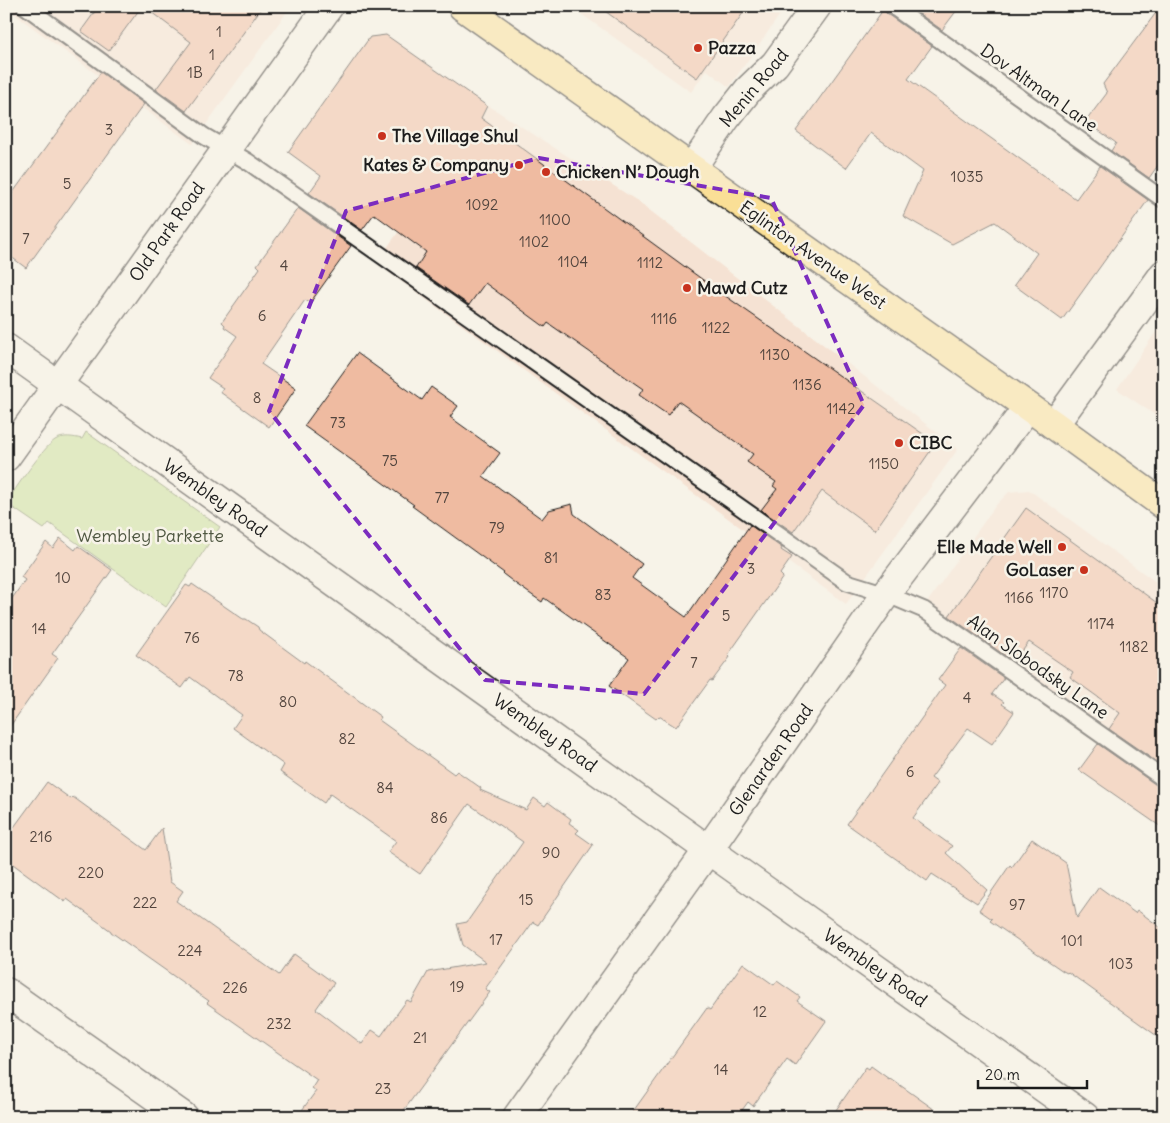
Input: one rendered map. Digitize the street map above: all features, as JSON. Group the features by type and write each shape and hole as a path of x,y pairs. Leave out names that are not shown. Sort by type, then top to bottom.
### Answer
{"main road":[{"name":"Eglinton Avenue West","path":"462,6 1164,505"}],"street":[{"name":"Old Park Road","path":"6,457 328,6"},
{"name":"Menin Road","path":"690,169 726,118 749,90 775,64 818,6"},
{"path":"1054,425 1164,274"},
{"name":"Wembley Road","path":"6,348 1085,1117"},
{"name":"Glenarden Road","path":"517,1117 708,850 886,594 1028,407"},
{"path":"6,992 184,1117"}],"lane":[{"name":"Alan Slobodsky Lane","path":"25,6 204,136 247,161 847,582 886,594 924,610 1164,779"},
{"name":"Dov Altman Lane","path":"892,6 1164,200"}],"highlighted area":[{"path":"539,158 771,198 864,405 644,694 485,680 269,411 346,211"}],"shaded area":[{"path":"6,6 291,6 192,144 6,8"},
{"path":"570,6 786,6 729,87 707,70 691,92"},
{"path":"489,106 639,202 958,449 846,604 376,263"},
{"path":"1164,320 1164,421 1117,389"},
{"path":"1029,490 1164,588 1164,787 919,614 996,505 1009,492"}],"green space":[{"name":"Wembley Parkette","path":"86,432 220,527 166,607 49,523 44,529 6,503 29,469 50,444 61,437 82,439"}],"building":[{"path":"99,6 142,6 109,51 81,31"},
{"path":"143,6 263,6 186,111 156,89 191,42"},
{"path":"598,6 748,6 697,78"},
{"path":"908,6 960,6 942,30"},
{"path":"1161,6 1164,6 1164,157 1149,178 1111,151 1116,143 1086,121 1107,93 1103,84"},
{"path":"883,10 932,46 908,79 1076,199 1100,166 1148,200 1062,320 1014,285 1037,253 995,222 952,244 903,216 923,171 871,133 846,168 796,131"},
{"path":"386,35 487,106 481,118 714,288 936,443 875,530 822,491 793,532 761,510 777,489 773,486 776,482 747,462 753,454 678,401 668,415 639,395 643,389 548,323 545,327 485,283 469,305 416,268 426,252 374,214 362,230 309,193 321,176 288,152 370,37"},
{"path":"101,72 144,104 26,268 6,253 6,202"},
{"path":"298,208 351,246 310,303 305,300 261,364 296,388 269,427 220,392 223,388 208,378 237,336 224,327 225,325 222,322 260,268 257,265"},
{"path":"357,353 422,400 431,387 458,406 450,417 500,453 483,476 542,519 549,510 572,504 574,514 642,564 632,578 686,617 750,525 792,557 780,574 783,577 728,655 730,657 712,681 710,680 676,727 659,716 656,719 609,686 629,658 544,598 542,602 516,584 504,573 412,506 414,505 304,426"},
{"path":"1026,508 1164,608 1164,767 1109,729 1120,713 1070,677 1073,672 1029,642 1014,662 949,616"},
{"path":"60,538 75,550 78,546 112,570 52,654 58,658 6,732 6,607 25,580 21,577 46,542 53,548"},
{"path":"192,584 258,627 259,630 304,663 305,661 381,717 379,720 454,774 457,771 481,788 480,790 526,810 534,798 545,806 548,802 571,819 569,823 579,830 576,833 593,845 538,925 533,922 485,989 490,992 399,1117 297,1117 316,1091 312,1088 317,1080 207,1003 209,1001 67,899 65,902 6,859 6,838 47,782 71,799 73,797 146,850 162,828 170,882 183,891 176,901 279,975 294,954 334,983 316,1009 362,1044 372,1030 381,1036 407,1000 411,1002 428,972 486,962 463,945 457,924 467,922 523,842 469,804 420,874 388,852 396,841 330,794 324,803 280,772 284,765 233,728 242,715 190,677 182,688 136,655 186,585 190,587"},
{"path":"961,648 1004,678 992,694 1014,712 992,744 968,728 931,778 938,783 913,818 952,846 946,853 987,890 977,903 932,874 927,881 847,824 945,685 938,680"},
{"path":"1098,744 1159,787 1164,788 1164,829 1079,770"},
{"path":"1032,839 1066,863 1077,918 1099,887 1135,913 1137,910 1164,930 1164,1041 1068,972 1063,971 990,921 992,919 979,910 1010,865 1012,867"},
{"path":"743,963 774,985 777,981 800,997 797,1001 826,1021 795,1065 787,1059 753,1106 748,1102 737,1117 629,1117 707,1008 710,1010"},
{"path":"871,1066 945,1117 831,1117 866,1067 869,1069"}],"place":[{"name":"Pazza","path":"698,48"},
{"name":"The Village Shul","path":"382,136"},
{"name":"Kates & Company","path":"519,165"},
{"name":"Chicken N’ Dough","path":"546,172"},
{"name":"Mawd Cutz","path":"687,288"},
{"name":"CIBC","path":"899,443"},
{"name":"Elle Made Well","path":"1062,547"},
{"name":"GoLaser","path":"1084,570"}]}
